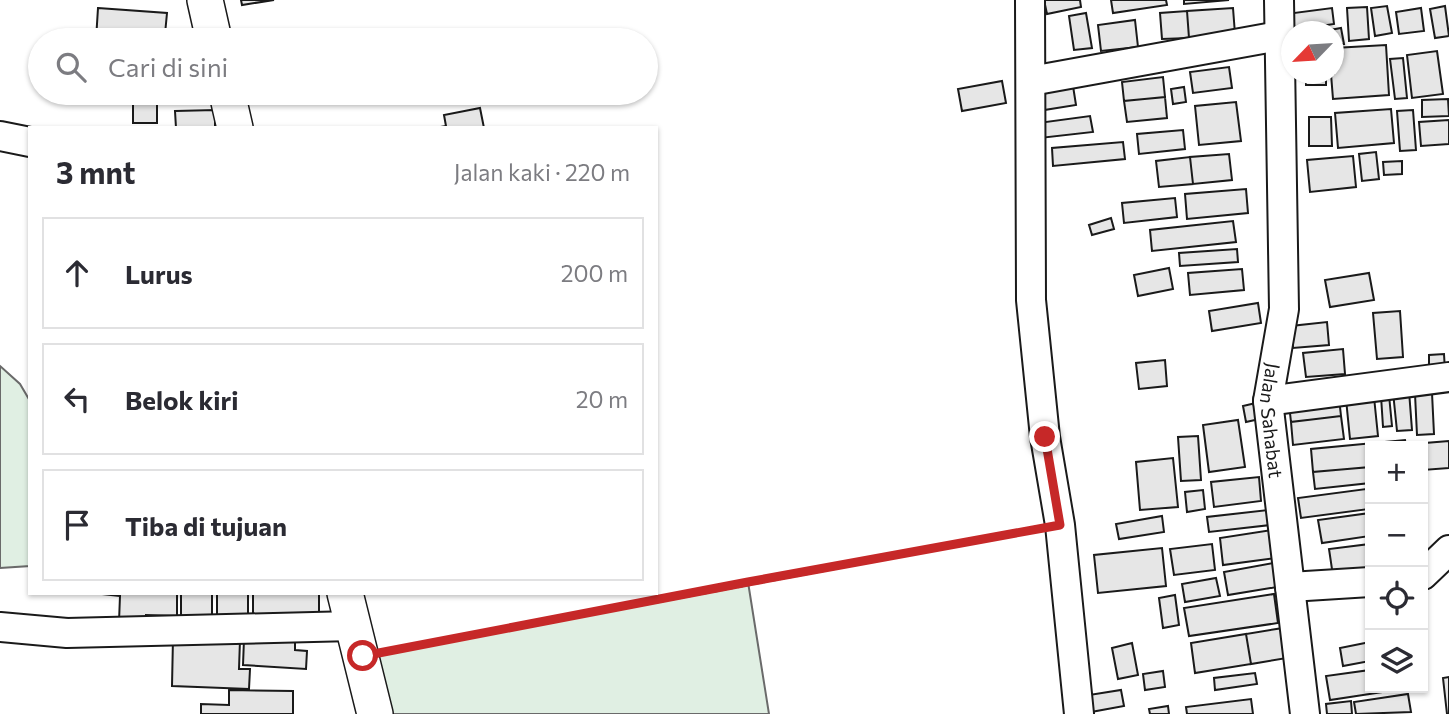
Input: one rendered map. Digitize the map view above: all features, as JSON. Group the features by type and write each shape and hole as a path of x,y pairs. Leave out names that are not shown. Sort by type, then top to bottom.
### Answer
{"main road":[{"path":"205,0 211,28"},
{"path":"229,105 234,126"},
{"path":"354,625 375,714"}],"street":[{"path":"1030,0 1032,311 1045,437 1060,525 1079,714"},
{"name":"Jalan Sahabat","path":"1279,0 1284,309 1268,401 1304,714"},
{"path":"1031,81 1279,36"},
{"path":"0,136 28,142"},
{"path":"1268,401 1449,377"},
{"path":"1428,570 1449,550"},
{"path":"1290,587 1365,582"},
{"path":"0,626 67,633 354,625"}],"path":[{"path":"658,592 748,582 1060,525"},
{"path":"354,625 629,595"}],"green space":[{"path":"0,366 20,384 28,398 28,566 0,568"},
{"path":"748,582 769,714 375,714 363,656"}],"building":[{"path":"241,0 274,0 242,5"},
{"path":"1044,0 1080,0 1081,7 1047,14"},
{"path":"1111,0 1166,0 1167,5 1113,13"},
{"path":"1184,0 1229,0 1184,4"},
{"path":"1387,6 1392,33 1375,36 1371,8"},
{"path":"1445,6 1449,36 1435,38 1430,9"},
{"path":"1367,7 1369,39 1349,41 1347,8"},
{"path":"98,8 167,13 166,28 97,28"},
{"path":"1233,8 1235,34 1189,38 1187,11"},
{"path":"1332,8 1334,21 1287,21 1286,14"},
{"path":"1421,8 1424,31 1399,34 1396,12"},
{"path":"1187,11 1189,38 1162,39 1160,13"},
{"path":"1086,13 1092,48 1074,50 1069,16"},
{"path":"1135,20 1138,47 1101,51 1098,25"},
{"path":"1386,45 1389,95 1333,99 1332,84 1344,84 1344,47"},
{"path":"1437,51 1443,94 1412,98 1407,55"},
{"path":"1403,58 1407,98 1395,99 1390,59"},
{"path":"1229,67 1232,88 1193,93 1190,72"},
{"path":"1163,77 1165,97 1124,101 1122,82"},
{"path":"1002,81 1006,103 962,111 958,89"},
{"path":"1073,86 1076,105 1038,111 1035,92"},
{"path":"1184,87 1186,102 1173,104 1171,89"},
{"path":"1165,97 1167,118 1127,122 1124,101"},
{"path":"1448,99 1449,116 1422,117 1422,100"},
{"path":"1236,102 1241,141 1199,145 1195,106"},
{"path":"133,105 157,105 157,123 133,123"},
{"path":"480,108 484,126 446,126 444,115"},
{"path":"1391,109 1394,143 1338,148 1335,113"},
{"path":"215,110 215,126 176,126 175,111"},
{"path":"1413,110 1416,150 1400,151 1397,111"},
{"path":"1090,116 1093,132 1040,138 1038,123"},
{"path":"1309,117 1331,117 1332,146 1309,146"},
{"path":"1449,120 1449,144 1421,146 1419,122"},
{"path":"1183,130 1185,149 1139,154 1137,134"},
{"path":"1123,142 1125,159 1053,166 1052,148"},
{"path":"1376,152 1379,179 1362,181 1359,154"},
{"path":"1229,154 1232,180 1193,184 1190,157"},
{"path":"1353,156 1356,187 1310,192 1307,160"},
{"path":"1190,157 1193,184 1159,187 1156,161"},
{"path":"1402,161 1402,174 1384,175 1383,162"},
{"path":"1246,189 1248,213 1187,219 1185,194"},
{"path":"1175,198 1177,217 1124,223 1122,203"},
{"path":"1111,218 1114,229 1092,235 1089,225"},
{"path":"1233,221 1236,242 1152,251 1150,230"},
{"path":"1237,249 1238,262 1180,266 1179,253"},
{"path":"1169,268 1173,289 1138,296 1134,275"},
{"path":"1242,269 1244,290 1190,295 1188,273"},
{"path":"1369,273 1374,300 1330,307 1325,280"},
{"path":"1258,303 1261,323 1212,331 1209,311"},
{"path":"1400,311 1403,357 1377,359 1373,313"},
{"path":"1327,322 1329,345 1293,348 1291,326"},
{"path":"1343,349 1345,374 1306,377 1303,353"},
{"path":"1444,354 1445,371 1429,372 1429,355"},
{"path":"1165,360 1167,386 1139,389 1136,363"},
{"path":"1409,391 1412,430 1397,431 1393,392"},
{"path":"1432,393 1434,434 1417,435 1415,394"},
{"path":"1389,395 1392,426 1383,427 1381,396"},
{"path":"1374,397 1378,436 1350,439 1346,399"},
{"path":"1339,398 1341,416 1291,422 1289,404"},
{"path":"1260,402 1264,418 1246,422 1243,406"},
{"path":"1341,416 1344,439 1293,445 1291,422"},
{"path":"1238,420 1245,467 1209,472 1203,425"},
{"path":"1198,436 1201,480 1181,481 1178,437"},
{"path":"1449,441 1449,468 1428,470 1428,443"},
{"path":"1365,444 1365,467 1313,472 1311,449"},
{"path":"1173,458 1178,507 1140,510 1136,462"},
{"path":"1365,467 1365,484 1315,489 1313,472"},
{"path":"1259,477 1261,501 1214,507 1211,482"},
{"path":"1365,489 1365,510 1301,518 1298,498"},
{"path":"1203,490 1205,509 1187,512 1185,492"},
{"path":"1268,510 1270,525 1209,532 1207,517"},
{"path":"1365,514 1365,537 1322,543 1318,520"},
{"path":"1162,516 1164,532 1119,539 1116,524"},
{"path":"1272,530 1276,558 1223,565 1220,538"},
{"path":"1212,544 1215,570 1174,575 1170,549"},
{"path":"1365,545 1365,572 1333,576 1329,549"},
{"path":"1162,548 1166,586 1098,593 1094,555"},
{"path":"1273,563 1277,587 1228,595 1224,572"},
{"path":"1216,578 1220,596 1185,602 1182,584"},
{"path":"1274,594 1278,623 1189,636 1184,608"},
{"path":"111,595 177,595 177,616 146,615 146,623 119,622 120,596"},
{"path":"181,595 212,595 212,621 181,621"},
{"path":"217,595 248,595 248,622 217,622"},
{"path":"253,595 319,595 319,622 253,621"},
{"path":"1175,595 1179,625 1163,628 1159,598"},
{"path":"1283,628 1287,658 1251,664 1246,634"},
{"path":"1246,634 1251,664 1195,673 1191,643"},
{"path":"173,638 240,640 239,669 250,669 249,689 172,686"},
{"path":"244,639 295,642 295,650 307,651 306,669 243,665"},
{"path":"1132,643 1138,675 1118,679 1112,648"},
{"path":"1365,643 1365,662 1343,666 1340,648"},
{"path":"1163,671 1165,687 1145,690 1143,674"},
{"path":"1365,671 1365,693 1376,693 1330,700 1326,676"},
{"path":"1255,673 1257,684 1215,690 1214,678"},
{"path":"1449,677 1449,714 1447,714 1443,678"},
{"path":"229,690 293,691 293,714 201,714 201,704 229,705"},
{"path":"1121,690 1124,706 1091,712 1089,695"},
{"path":"1408,694 1411,712 1356,714 1354,702"},
{"path":"1251,699 1253,714 1187,714 1186,707"},
{"path":"1351,701 1352,714 1327,714 1326,704"},
{"path":"1168,706 1169,714 1150,714 1149,709"}],"route":[{"path":"363,656 1060,525 1045,437"}]}
